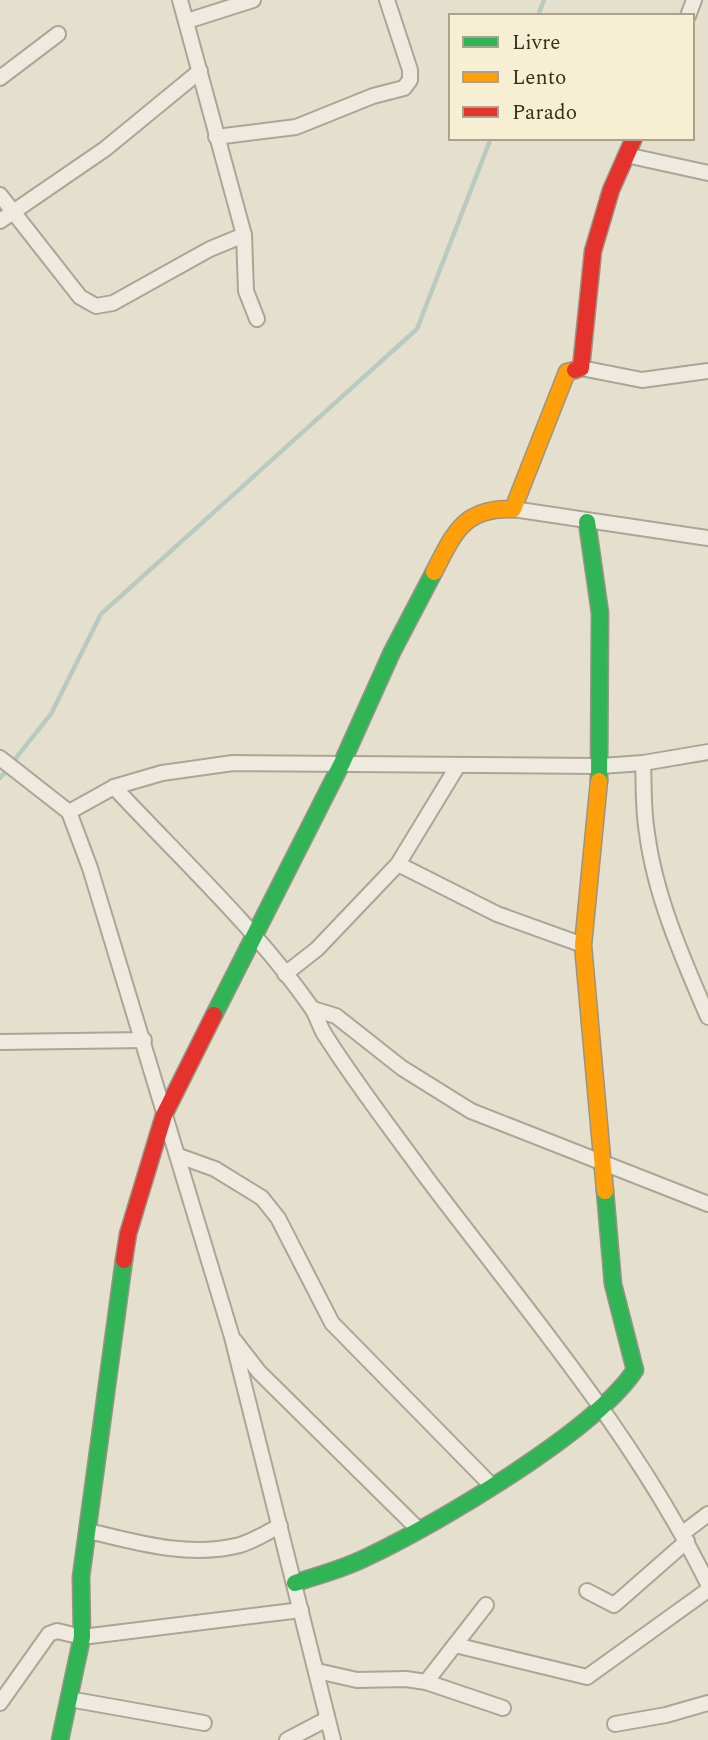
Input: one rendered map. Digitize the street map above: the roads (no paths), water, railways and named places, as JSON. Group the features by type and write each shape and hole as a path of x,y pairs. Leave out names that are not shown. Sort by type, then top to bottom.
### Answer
{"street":[{"path":"180,0 244,235 246,291 257,319"},
{"path":"187,21 253,0"},
{"path":"216,137 296,127 373,96 404,88 410,80 410,70 387,0"},
{"path":"0,78 58,34"},
{"path":"0,221 106,149 200,71"},
{"path":"581,368 593,251 611,190 633,140"},
{"path":"626,155 708,173"},
{"path":"0,195 80,297 96,306 113,303 210,249 244,235"},
{"path":"513,509 567,372 581,368 642,380 708,371"},
{"path":"60,1740 82,1637 80,1590 128,1234 164,1115 342,764 392,652 451,539 469,517 491,508 708,538"},
{"path":"295,1583 366,1558 491,1485 604,1408 626,1388 635,1370 613,1284 583,945 601,766 600,613 587,522"},
{"path":"69,812 114,786 162,773 233,763 457,767 521,764 601,766 643,763 708,752"},
{"path":"0,758 27,782 69,812 144,1040 232,1338 334,1740"},
{"path":"643,763 647,833 655,871 678,944 708,1017"},
{"path":"285,974 317,949 398,864 457,767"},
{"path":"114,786 253,935 313,1009 337,1052 427,1178 604,1408 685,1537 708,1584"},
{"path":"398,864 474,904 583,945"},
{"path":"313,1009 336,1016 402,1068 471,1111 708,1204"},
{"path":"0,1042 144,1040"},
{"path":"179,1156 215,1169 262,1198 278,1218 332,1322 491,1485"},
{"path":"232,1338 259,1372 417,1528"},
{"path":"587,1591 614,1605 708,1514"},
{"path":"89,1531 147,1546 198,1549 241,1545 280,1526"},
{"path":"455,1645 587,1677 708,1590"},
{"path":"425,1682 486,1605"},
{"path":"0,1703 49,1634 57,1631 82,1637 300,1610"},
{"path":"317,1671 356,1680 406,1679 425,1682 503,1708"},
{"path":"69,1699 204,1723"},
{"path":"615,1724 666,1715 708,1703"},
{"path":"287,1740 327,1719"}],"waterway":[{"path":"539,14 544,0"},
{"path":"0,778 51,714 101,614 417,329 490,140"}]}
